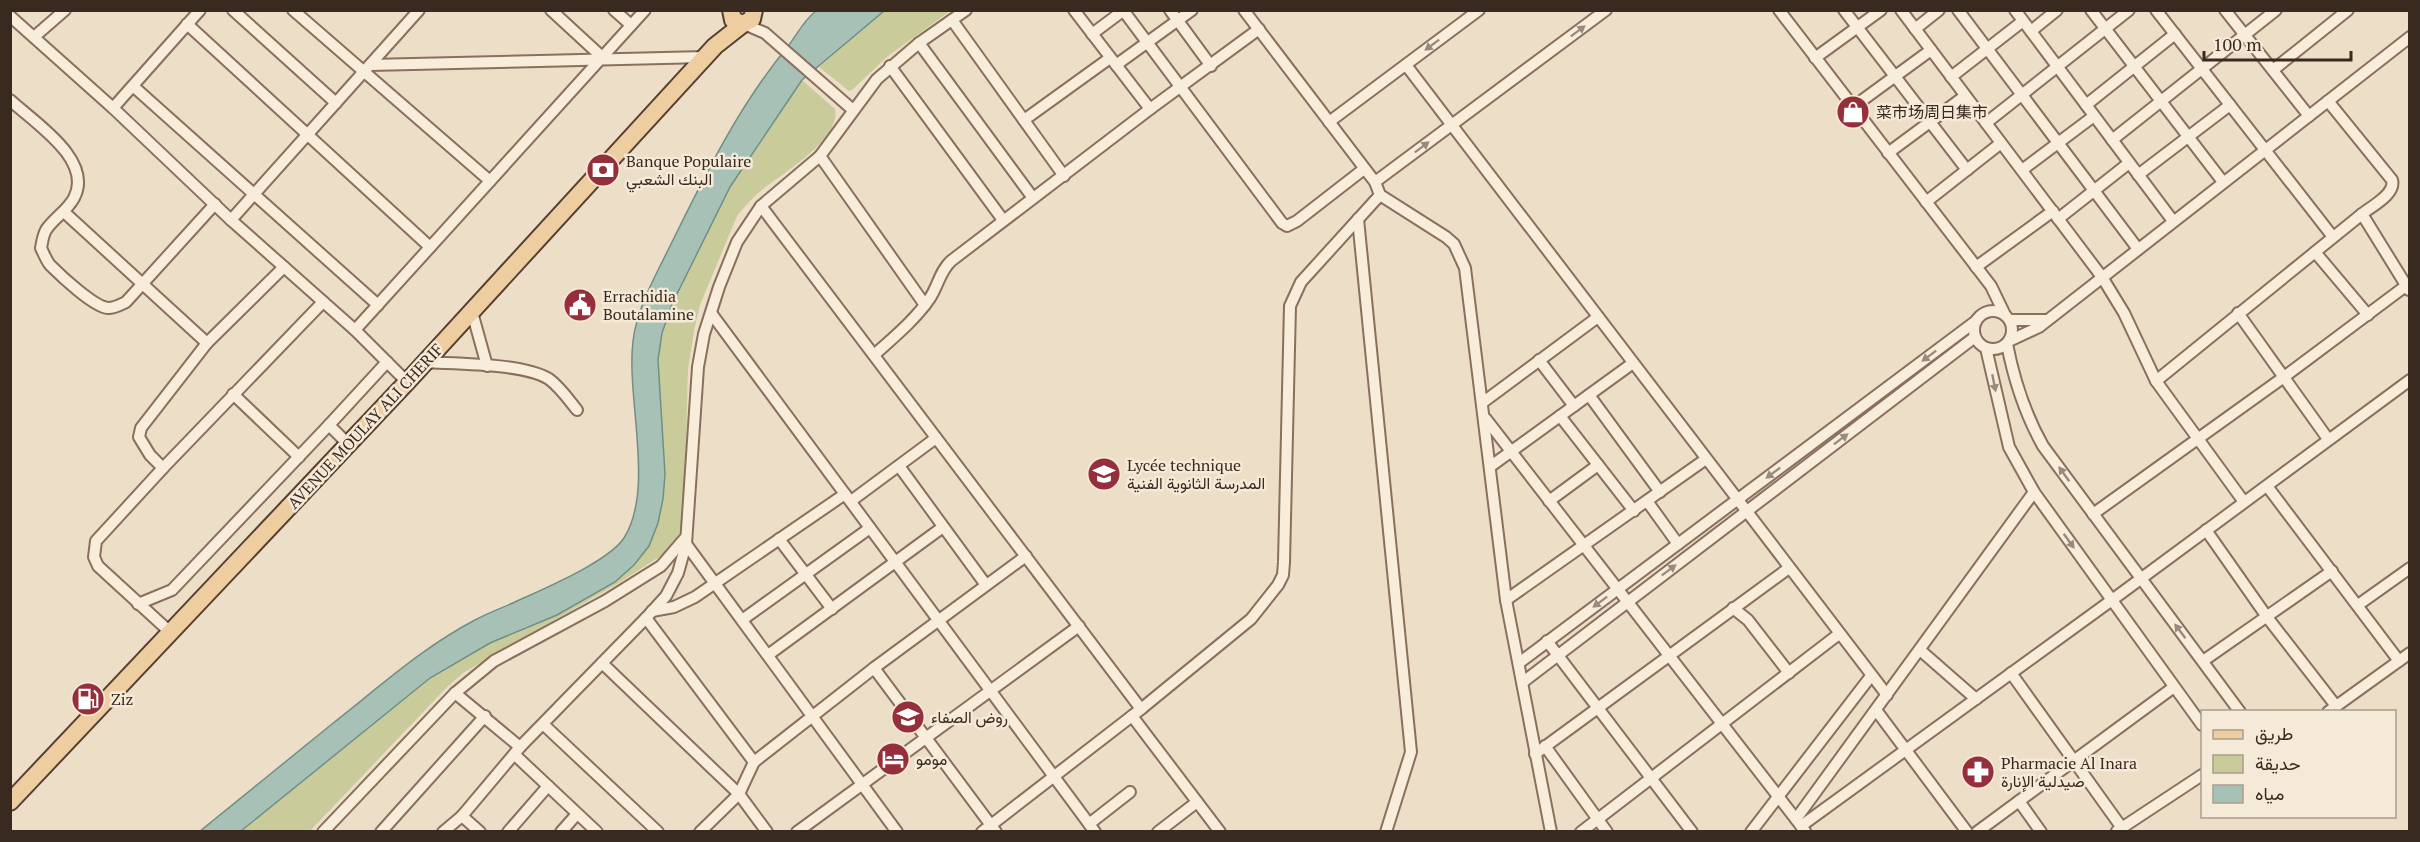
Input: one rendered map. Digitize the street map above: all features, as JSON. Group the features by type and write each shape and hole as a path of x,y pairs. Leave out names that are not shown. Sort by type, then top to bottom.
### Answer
{"main road":[{"path":"731,11 733,20 749,18"},
{"path":"710,51 731,11"},
{"path":"710,51 749,18"},
{"name":"AVENUE MOULAY ALI CHERIF","path":"13,794 407,382 710,51"}],"street":[{"path":"34,37 65,10"},
{"path":"113,108 200,10"},
{"path":"233,10 336,103"},
{"path":"293,10 367,68 490,181"},
{"path":"551,10 600,59"},
{"path":"614,10 631,25"},
{"path":"355,330 645,10"},
{"path":"443,831 462,816 517,751 649,615 666,596 678,573 686,541 698,367 704,334 737,242 761,206 820,156 853,110 890,66 966,10"},
{"path":"1074,10 1150,109"},
{"path":"1170,10 1211,66"},
{"path":"1024,120 1113,62 1147,43 1192,10"},
{"path":"1244,10 1375,182 1380,195 1446,237 1454,244 1466,268 1506,600 1551,831"},
{"path":"1329,122 1479,10"},
{"path":"1375,182 1606,10"},
{"path":"1844,10 1967,170"},
{"path":"1815,58 1881,10"},
{"path":"1901,10 2102,277 2124,313 2156,381 2244,502"},
{"path":"1914,29 1939,10"},
{"path":"1958,10 2138,249"},
{"path":"2015,10 2173,221"},
{"path":"2031,31 2057,10"},
{"path":"2091,10 2223,182"},
{"path":"1986,123 2128,10"},
{"path":"2156,10 2333,237"},
{"path":"2225,10 2309,116"},
{"path":"2112,140 2276,10"},
{"path":"2273,70 2348,10"},
{"path":"231,220 419,11"},
{"path":"1092,34 1123,11 1284,225 1298,221 1364,170"},
{"path":"1780,11 1991,286 2013,329 2008,343 2018,388 2037,435 2239,710"},
{"path":"10,16 113,108 231,220 355,330 407,382"},
{"path":"749,18 853,110"},
{"path":"952,20 1065,176"},
{"path":"1951,77 2023,21"},
{"path":"188,24 309,133 430,247"},
{"path":"874,355 908,325 925,305 938,287 947,265 1003,220 1065,176 1150,109 1259,29"},
{"path":"2086,105 2175,34"},
{"path":"1986,348 1997,349 2039,327 2409,37"},
{"path":"919,43 1033,198"},
{"path":"1853,107 1931,50"},
{"path":"367,68 600,59 710,51"},
{"path":"1406,65 1887,695"},
{"path":"890,66 1003,220"},
{"path":"133,86 378,305"},
{"path":"1888,153 1965,96"},
{"path":"10,100 67,151 76,168 79,180 74,198 46,231 41,248 48,263 70,284 106,308 117,307 126,302 215,204"},
{"path":"2156,381 2391,191 2392,180 2328,101"},
{"path":"2139,175 2230,105"},
{"path":"2022,170 2094,116"},
{"path":"1926,202 2001,143"},
{"path":"820,156 925,305"},
{"path":"1976,267 2094,191 2129,163"},
{"path":"874,668 989,829 1251,619 1273,594 1283,574 1290,306 1301,282 1380,195"},
{"path":"761,206 1079,626 1197,802 1220,831"},
{"path":"64,212 207,343"},
{"path":"2093,514 2408,288 2362,214"},
{"path":"1358,219 1411,752 1386,831"},
{"path":"2314,252 2368,315"},
{"path":"163,468 150,455 139,438 141,428 207,343 284,267"},
{"path":"1519,663 1989,311 1991,286"},
{"path":"170,632 98,566 94,556 96,541 323,302"},
{"path":"1989,311 2008,317 2047,320"},
{"path":"472,312 487,366"},
{"path":"711,313 1092,828 1130,792"},
{"path":"2238,313 2328,439"},
{"path":"1482,402 1598,317"},
{"path":"1976,321 1975,337 1986,348 2009,447 2034,492 2201,724"},
{"path":"1523,682 1975,337"},
{"path":"1539,360 1574,406"},
{"path":"424,362 487,366 547,378 558,387 577,410"},
{"path":"138,604 172,590 387,363"},
{"path":"1491,466 1633,363"},
{"path":"1801,826 2409,380"},
{"path":"234,394 299,457"},
{"path":"1589,395 1660,492"},
{"path":"1560,416 1634,511"},
{"path":"1484,417 1801,826"},
{"path":"329,425 348,444"},
{"path":"649,615 695,597 779,540 899,466 936,438"},
{"path":"1506,600 1706,459"},
{"path":"1549,501 1598,465"},
{"path":"899,466 986,585"},
{"path":"2267,486 2399,661"},
{"path":"1801,826 1876,710 2034,492"},
{"path":"1647,501 1678,544"},
{"path":"768,655 943,527"},
{"path":"742,620 870,528"},
{"path":"2206,530 2332,709 2409,653"},
{"path":"779,540 832,609"},
{"path":"686,541 897,831"},
{"path":"324,831 455,693 494,662 605,601 661,566 686,541"},
{"path":"700,831 739,794 754,762 874,668 1026,556"},
{"path":"1535,754 1789,567"},
{"path":"2358,605 2409,568"},
{"path":"2203,661 2332,571"},
{"path":"1733,608 1748,620 1789,673"},
{"path":"649,615 754,762"},
{"path":"797,831 1079,626"},
{"path":"1581,831 1839,634"},
{"path":"1547,641 1692,831"},
{"path":"1920,650 1976,699"},
{"path":"602,663 739,794 767,831"},
{"path":"2012,673 2119,830 2201,776"},
{"path":"1751,831 1871,676"},
{"path":"1977,831 2174,687"},
{"path":"455,693 485,716 548,786 597,831"},
{"path":"1876,710 1967,831"},
{"path":"381,831 485,716"},
{"path":"544,725 658,831"},
{"path":"1545,746 1607,831"},
{"path":"508,831 548,786"},
{"path":"2019,801 2041,831"},
{"path":"1165,829 1197,802"},
{"path":"561,831 578,813"},
{"path":"462,816 480,831"}],"green space":[{"path":"884,11 950,11 888,56 849,91 819,67"},
{"path":"802,80 835,109 834,120 829,132 809,154 759,192 737,216 700,305 688,369 684,524 670,549 617,584 463,673 310,831 241,832 430,678 490,643 557,615 615,582 634,565 658,523 663,499 665,474 658,360 662,333 672,304 730,187"}],"water":[{"path":"816,11 884,11 802,80 730,187 672,304 662,333 658,360 665,474 663,499 658,523 649,546 634,565 615,582 557,615 490,643 430,678 241,831 199,832 419,655 480,617 590,565 616,547 624,538 633,518 638,495 638,443 632,364 635,328 643,304 653,279 724,141 754,92"}],"place":[{"name":"菜市场周日集市","path":"1853,112"},
{"name":"Banque Populaire البنك الشعبي","path":"603,170"},
{"name":"Errachidia Boutalamine","path":"580,305"},
{"name":"Lycée technique المدرسة الثانوية الفنية","path":"1104,474"},
{"name":"Ziz","path":"88,699"},
{"name":"روض الصفاء","path":"908,717"},
{"name":"مومو","path":"893,759"},
{"name":"Pharmacie Al Inara صيدلية الإنارة","path":"1978,772"}]}
